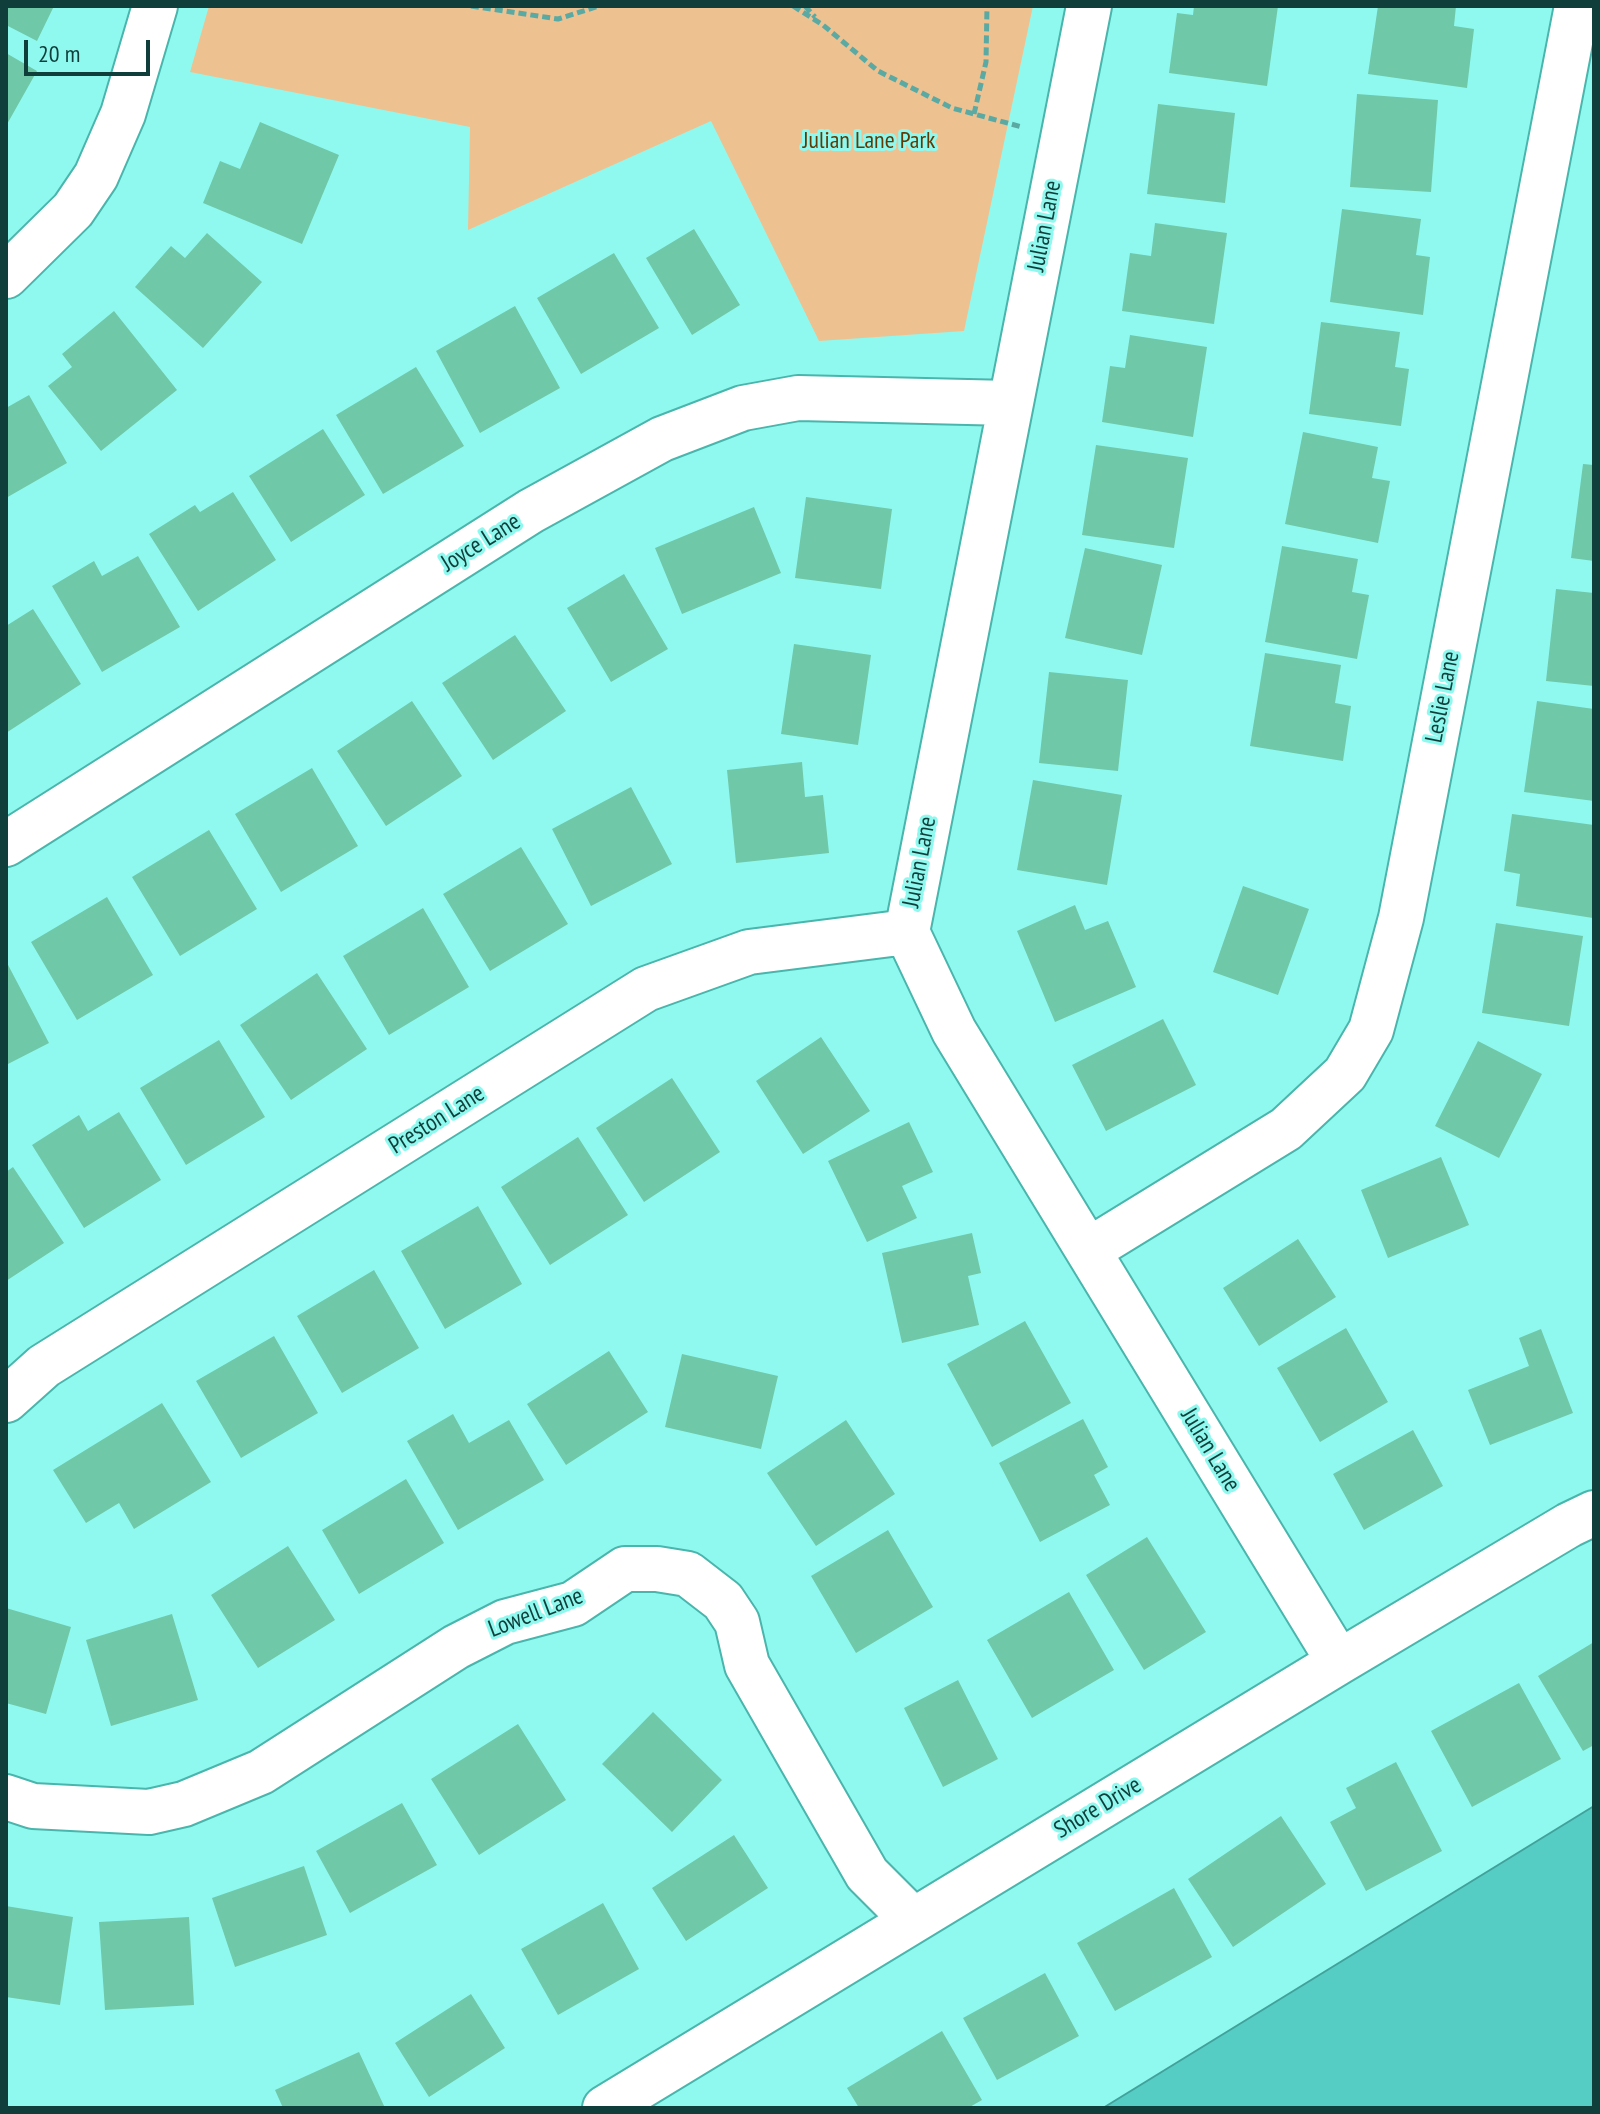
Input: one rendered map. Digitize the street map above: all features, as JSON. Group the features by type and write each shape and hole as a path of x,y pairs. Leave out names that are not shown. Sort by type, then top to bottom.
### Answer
{"street":[{"path":"6,276 73,210 96,176 123,114 155,6"},
{"name":"Julian Lane","path":"1089,6 907,932 954,1031 1339,1662"},
{"name":"Leslie Lane","path":"1089,1250 1286,1129 1345,1074 1371,1030 1401,918 1577,6"},
{"name":"Joyce Lane","path":"6,844 531,511 662,439 743,408 798,398 1010,403"},
{"name":"Preston Lane","path":"6,1400 44,1366 646,989 749,952 907,932"},
{"name":"Shore Drive","path":"605,2108 1339,1662 1594,1513"},
{"name":"Lowell Lane","path":"6,1797 33,1806 149,1812 184,1804 261,1772 456,1647 505,1622 573,1604 625,1569 657,1569 688,1574 723,1601 737,1622 747,1665 867,1874 913,1920"}],"path":[{"path":"471,6 517,16 558,19 599,6"},
{"path":"793,6 823,25"},
{"path":"805,6 878,71 952,108 1063,139"},
{"path":"974,114 986,62 987,6"}],"green space":[{"name":"Julian Lane Park","path":"209,6 1033,6 964,331 819,341 711,121 468,230 470,127 190,72"}],"water":[{"path":"1594,1806 1594,2108 1103,2108"}],"building":[{"path":"6,6 54,6 37,41 6,25"},
{"path":"1194,6 1278,6 1267,86 1169,73 1177,13 1193,15"},
{"path":"1378,6 1456,6 1454,26 1474,29 1467,88 1368,74"},
{"path":"6,53 37,71 6,126"},
{"path":"1357,94 1438,100 1431,192 1350,187"},
{"path":"1158,104 1235,113 1225,203 1147,194"},
{"path":"260,122 339,155 302,244 203,203 220,161 240,169"},
{"path":"1342,209 1421,219 1416,255 1430,257 1423,315 1330,302"},
{"path":"1155,223 1227,233 1214,324 1122,311 1130,253 1151,256"},
{"path":"694,229 740,305 692,335 646,258"},
{"path":"207,233 262,282 203,348 135,287 171,246 185,258"},
{"path":"614,253 659,328 581,374 537,298"},
{"path":"515,306 560,388 480,433 436,351"},
{"path":"114,311 177,390 101,451 48,386 72,367 62,354"},
{"path":"1321,322 1400,332 1395,367 1409,369 1401,426 1309,414"},
{"path":"1130,335 1207,347 1193,437 1102,422 1110,366 1125,368"},
{"path":"416,367 464,446 383,494 336,415"},
{"path":"29,395 67,463 6,498 6,408"},
{"path":"323,429 365,495 291,542 249,476"},
{"path":"1303,432 1378,447 1372,478 1390,481 1378,543 1285,524"},
{"path":"1096,445 1188,458 1174,548 1082,535"},
{"path":"1583,464 1594,465 1594,561 1571,558"},
{"path":"233,492 276,560 198,611 149,534 195,505 200,512"},
{"path":"806,497 892,509 881,589 795,578"},
{"path":"754,507 781,573 682,614 655,548"},
{"path":"1282,546 1358,559 1352,592 1369,595 1357,659 1265,642"},
{"path":"1085,548 1162,565 1142,655 1065,638"},
{"path":"138,556 180,627 102,672 52,586 94,561 102,576"},
{"path":"624,574 668,649 611,682 567,608"},
{"path":"1556,589 1594,593 1594,686 1546,681"},
{"path":"33,609 81,684 6,733 6,626"},
{"path":"515,635 566,711 493,760 442,683"},
{"path":"794,644 871,655 858,745 781,734"},
{"path":"1265,653 1341,665 1335,703 1351,706 1343,761 1250,746"},
{"path":"1049,672 1128,680 1118,771 1039,763"},
{"path":"412,701 462,776 386,826 337,751"},
{"path":"1537,701 1594,709 1594,801 1524,792"},
{"path":"802,762 805,797 823,795 829,853 736,863 727,770"},
{"path":"312,768 358,846 281,892 235,814"},
{"path":"1033,780 1122,795 1107,885 1017,870"},
{"path":"631,787 672,864 591,906 552,829"},
{"path":"1512,814 1594,825 1593,918 1516,906 1520,874 1504,871"},
{"path":"209,830 257,909 180,956 132,877"},
{"path":"521,847 568,924 490,971 443,894"},
{"path":"1243,886 1309,909 1278,995 1213,972"},
{"path":"107,897 153,975 77,1020 31,942"},
{"path":"1075,905 1085,930 1108,921 1136,987 1055,1022 1017,931"},
{"path":"423,908 469,987 389,1035 343,956"},
{"path":"1496,923 1583,936 1569,1026 1482,1013"},
{"path":"6,961 49,1043 6,1065"},
{"path":"317,973 367,1049 291,1100 240,1025"},
{"path":"1163,1019 1196,1085 1106,1131 1072,1065"},
{"path":"821,1037 870,1111 803,1154 756,1081"},
{"path":"219,1040 265,1117 186,1165 140,1088"},
{"path":"1478,1041 1542,1074 1499,1158 1435,1126"},
{"path":"672,1078 720,1152 644,1202 596,1128"},
{"path":"119,1112 161,1180 84,1228 32,1145 79,1115 88,1131"},
{"path":"909,1122 933,1172 902,1186 917,1218 867,1242 828,1161"},
{"path":"578,1137 628,1215 550,1265 501,1187"},
{"path":"1441,1157 1469,1225 1388,1258 1361,1190"},
{"path":"13,1167 64,1243 6,1281 6,1172"},
{"path":"478,1206 522,1284 445,1329 401,1251"},
{"path":"972,1233 981,1273 968,1276 979,1325 902,1343 882,1253"},
{"path":"1298,1239 1336,1297 1259,1346 1223,1288"},
{"path":"374,1270 419,1348 342,1393 297,1316"},
{"path":"1025,1321 1071,1403 992,1447 947,1364"},
{"path":"1346,1328 1388,1402 1320,1442 1277,1368"},
{"path":"1541,1329 1573,1413 1490,1445 1468,1390 1529,1366 1519,1338"},
{"path":"274,1336 318,1413 241,1458 196,1381"},
{"path":"609,1351 648,1412 566,1465 527,1404"},
{"path":"682,1354 778,1376 761,1449 665,1427"},
{"path":"162,1403 211,1482 134,1529 119,1503 86,1523 53,1470"},
{"path":"453,1414 469,1443 509,1420 544,1480 458,1530 407,1441"},
{"path":"1083,1419 1108,1467 1094,1475 1110,1505 1040,1542 999,1463"},
{"path":"846,1420 895,1494 816,1546 767,1473"},
{"path":"1413,1430 1443,1486 1364,1530 1333,1474"},
{"path":"406,1479 444,1543 359,1594 322,1530"},
{"path":"888,1530 933,1607 856,1653 811,1576"},
{"path":"1147,1537 1206,1632 1144,1670 1086,1575"},
{"path":"288,1546 335,1620 258,1668 211,1595"},
{"path":"1069,1592 1114,1670 1032,1718 987,1640"},
{"path":"6,1608 71,1627 46,1714 6,1703"},
{"path":"172,1614 198,1700 111,1726 86,1640"},
{"path":"1594,1642 1594,1745 1583,1751 1538,1676"},
{"path":"958,1680 998,1759 943,1787 904,1708"},
{"path":"1519,1683 1561,1759 1472,1807 1431,1731"},
{"path":"653,1712 722,1780 672,1832 602,1764"},
{"path":"518,1724 566,1800 479,1855 431,1779"},
{"path":"1396,1762 1442,1851 1366,1891 1330,1822 1356,1808 1346,1788"},
{"path":"402,1803 437,1865 350,1913 316,1851"},
{"path":"1281,1816 1326,1884 1233,1947 1188,1879"},
{"path":"734,1835 768,1888 686,1941 652,1888"},
{"path":"304,1866 327,1935 235,1967 212,1898"},
{"path":"1174,1888 1212,1957 1115,2011 1077,1943"},
{"path":"603,1903 639,1969 558,2015 521,1949"},
{"path":"6,1906 73,1917 60,2005 6,1997"},
{"path":"189,1917 194,2005 105,2010 99,1922"},
{"path":"1045,1973 1079,2036 997,2080 963,2018"},
{"path":"471,1994 505,2048 429,2097 395,2043"},
{"path":"942,2031 982,2100 968,2108 859,2108 847,2088"},
{"path":"359,2052 385,2108 283,2108 275,2090"}]}
